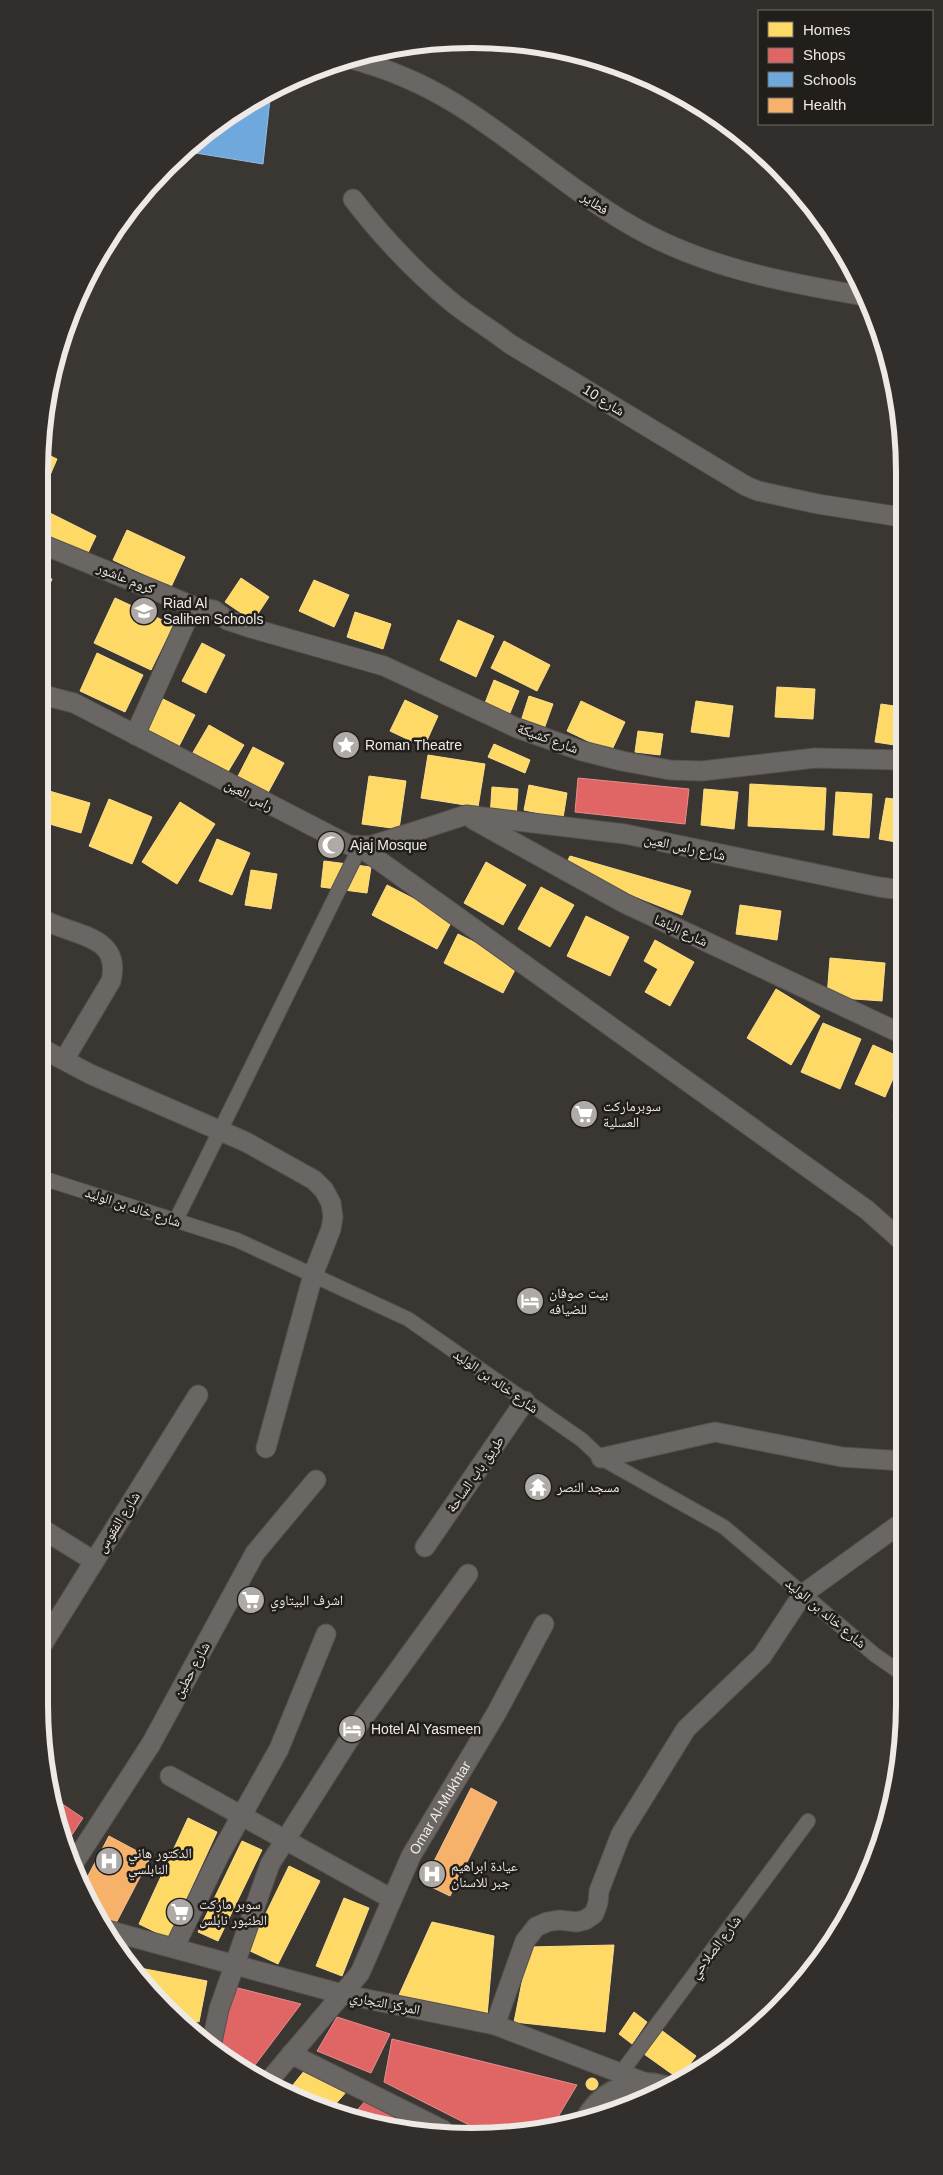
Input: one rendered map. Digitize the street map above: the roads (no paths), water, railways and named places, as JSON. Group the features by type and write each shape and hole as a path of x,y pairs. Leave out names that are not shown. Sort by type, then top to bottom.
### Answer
{"main road":[{"path":"595,2109 610,2096 626,2088 652,2087"}],"street":[{"name":"فطاير","path":"361,62 404,76 455,103 494,128 598,205 665,243 699,256 760,274 856,294"},
{"name":"شارع 10","path":"353,199 406,261 475,320 510,344 746,486 758,491 818,504 896,517"},
{"name":"كروم عاشور","path":"48,547 193,606 214,610"},
{"path":"135,735 193,606"},
{"name":"شارع كشيكة","path":"214,610 227,620 251,628 384,666 516,728 582,751 622,761 670,770 702,771 815,758 896,760"},
{"name":"راس العين","path":"48,696 74,703 338,842 369,846"},
{"path":"176,1220 220,1130 369,846 466,815"},
{"name":"شارع راس العين","path":"466,815 625,834 896,889"},
{"name":"شارع الباشا","path":"466,815 624,903 896,1031"},
{"path":"369,846 866,1210 896,1236"},
{"path":"48,921 95,939 107,949 112,959 111,981 64,1060"},
{"path":"48,1052 90,1074 246,1142 314,1180 324,1190 331,1203 333,1217 314,1276 266,1448"},
{"name":"شارع خالد بن الوليد","path":"48,1179 236,1240 408,1319 582,1440 601,1458 724,1527 875,1655 896,1669"},
{"name":"شارع الفقوس","path":"48,1635 198,1395"},
{"name":"طريق باب الساحة","path":"424,1547 525,1401"},
{"path":"601,1458 714,1432 842,1457 896,1460"},
{"name":"شارع حطين","path":"77,1858 151,1744 255,1553 316,1480"},
{"path":"495,2025 525,1941 530,1934 547,1922 559,1920 577,1922 585,1920 594,1914 598,1903 599,1891 621,1834 686,1730 762,1656 803,1594 896,1526"},
{"path":"48,1533 94,1561"},
{"path":"212,2040 219,2008 270,1864 359,1724 468,1574"},
{"name":"Omar Al-Mukhtar","path":"271,2077 360,1973 411,1856 497,1712 544,1624"},
{"path":"174,1948 220,1854 279,1749 326,1634"},
{"path":"170,1776 392,1899"},
{"name":"شارع الصلاحي","path":"621,2073 808,1821"},
{"name":"المركز التجاري","path":"115,1932 342,1994 495,2025 654,2086"},
{"path":"291,2054 435,2126"}],"place":[{"name":"Riad Al Salihen Schools","path":"144,611"},
{"name":"Roman Theatre","path":"346,745"},
{"name":"Ajaj Mosque","path":"331,845"},
{"name":"سوبرماركت العسلية","path":"584,1114"},
{"name":"بيت صوفان للضيافه","path":"530,1301"},
{"name":"مسجد النصر","path":"538,1487"},
{"name":"اشرف البيتاوي","path":"251,1600"},
{"name":"Hotel Al Yasmeen","path":"352,1729"},
{"name":"الدكتور هاني النابلسي","path":"109,1861"},
{"name":"عيادة ابراهيم جبر للاسنان","path":"432,1874"},
{"name":"سوبر ماركت الطنبور نابلس","path":"180,1912"}]}
